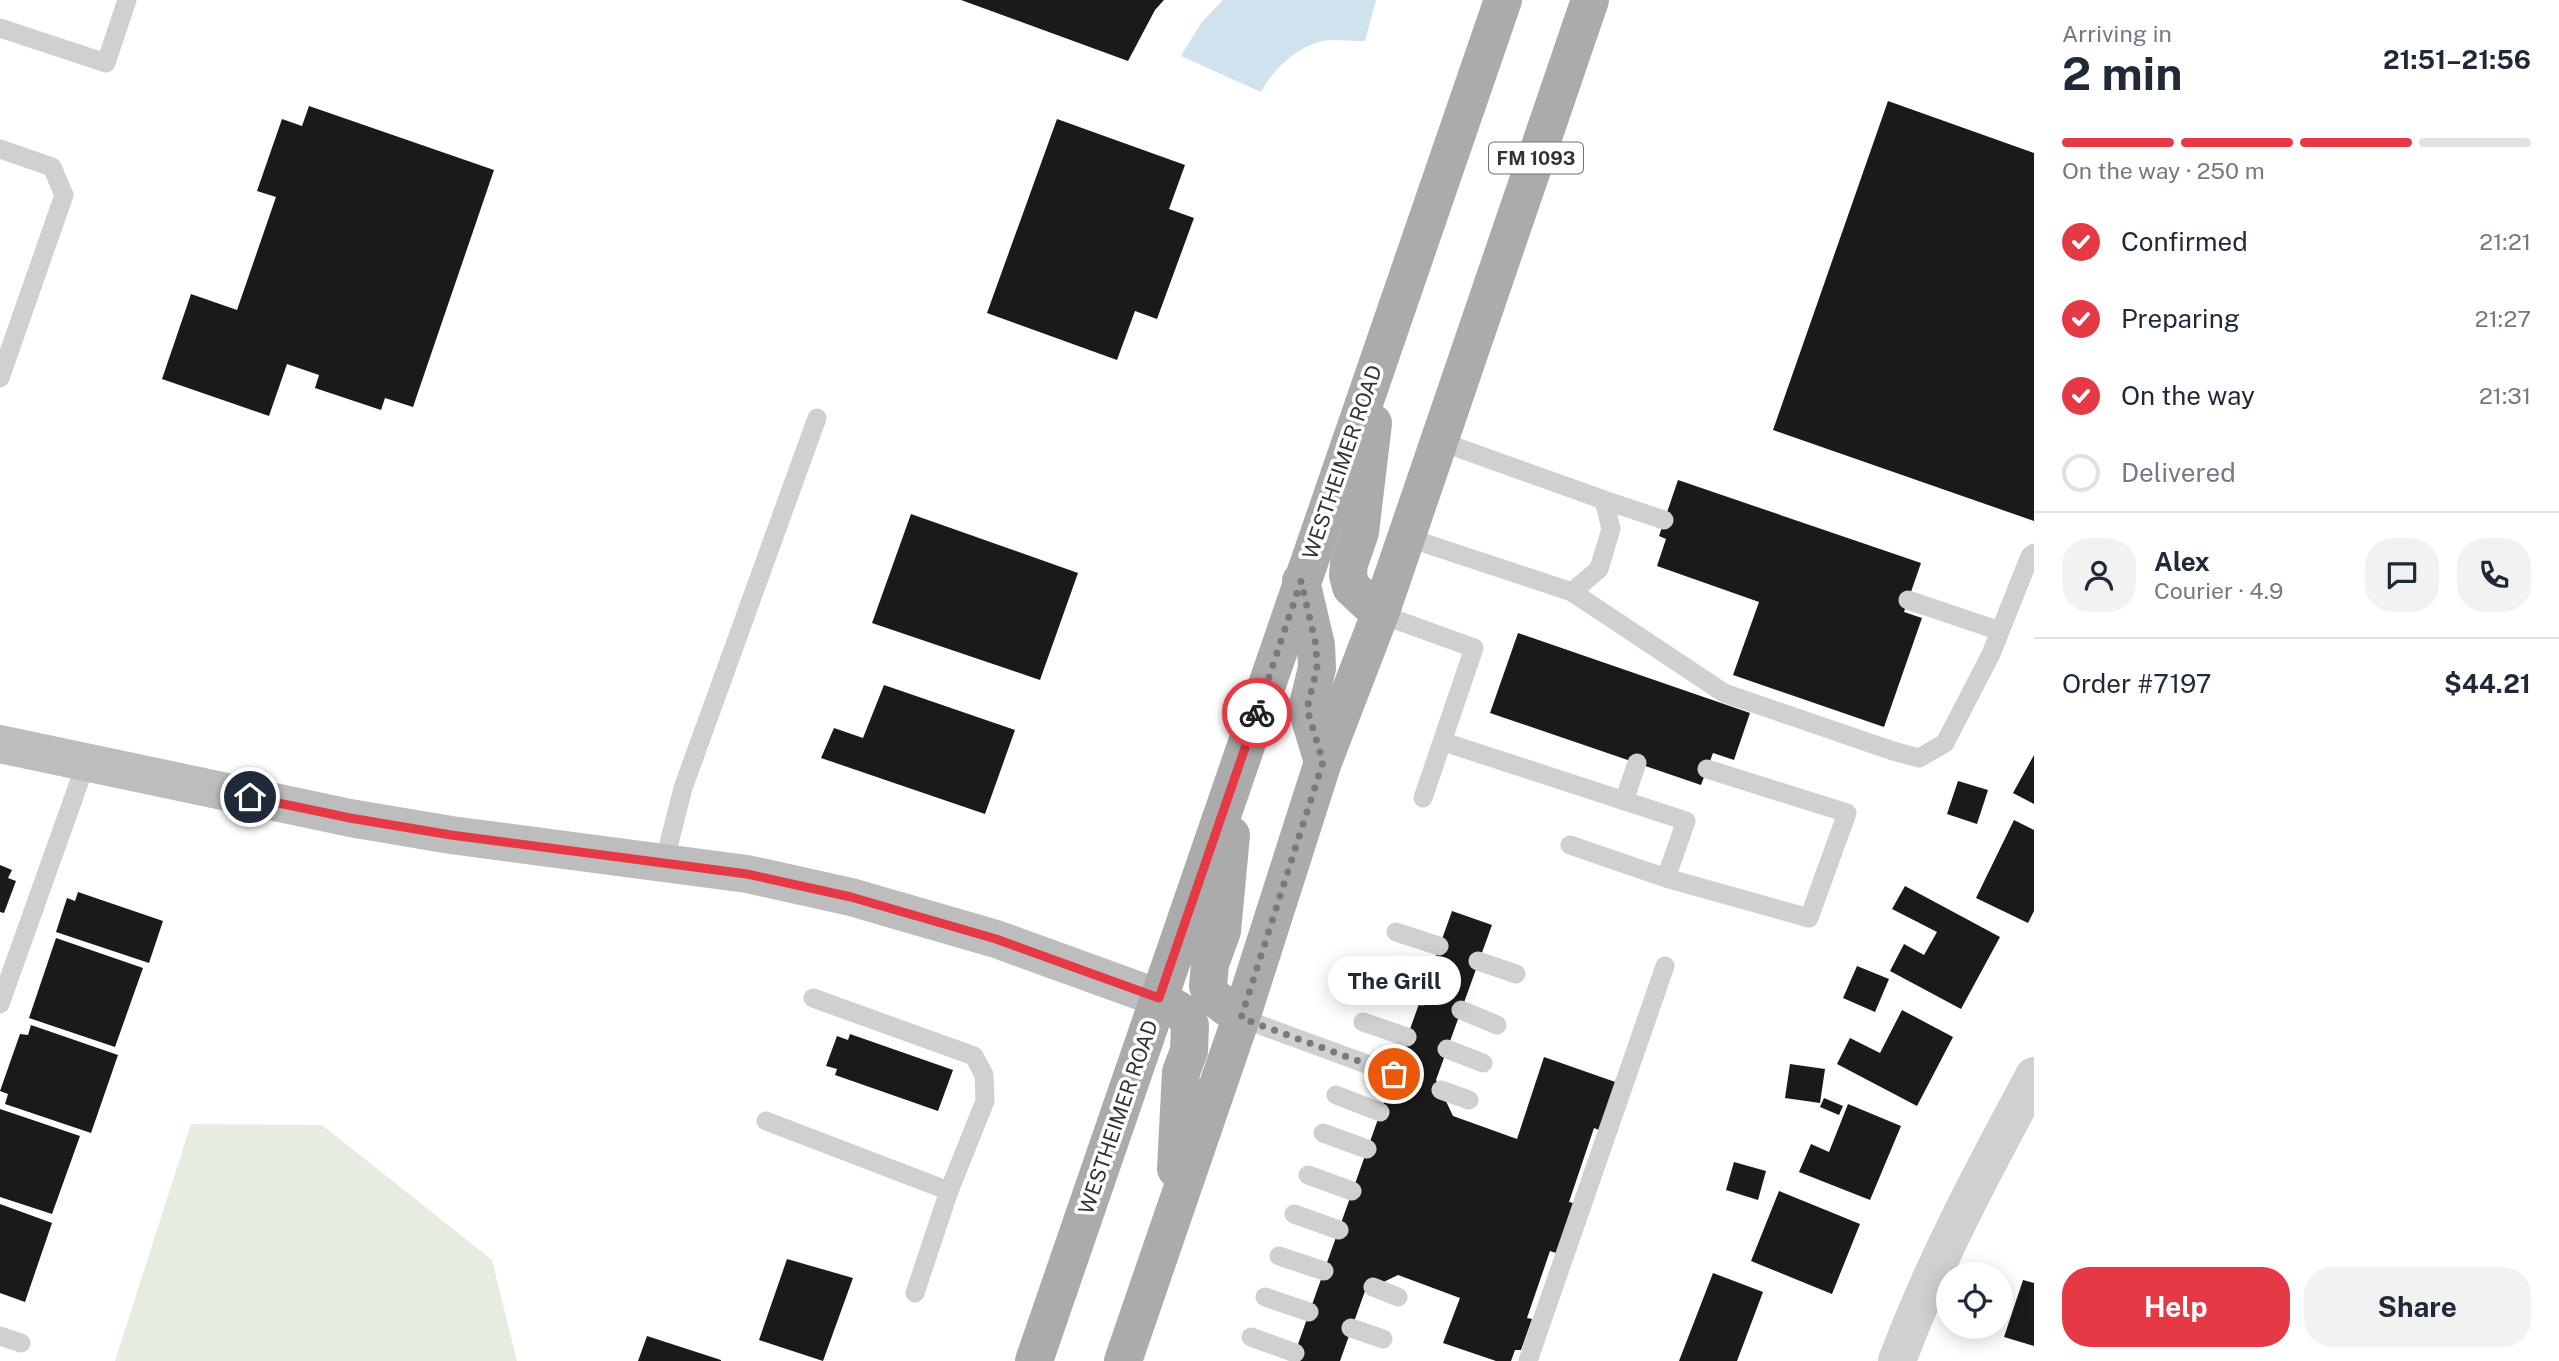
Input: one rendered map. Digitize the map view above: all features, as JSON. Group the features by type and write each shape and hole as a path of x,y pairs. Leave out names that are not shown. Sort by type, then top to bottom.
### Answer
{"main road":[{"name":"WESTHEIMER ROAD","path":"1034,1361 1503,0"},
{"name":"FM 1093","path":"1123,1361 1241,1018 1323,762 1380,614 1590,0"},
{"path":"1380,614 1351,587 1348,575 1360,532 1382,348"},
{"path":"1301,581 1316,645 1317,668 1307,709 1323,762"},
{"path":"1236,777 1222,931 1210,964 1208,986 1212,996 1241,1018"},
{"path":"1159,998 1183,1013 1190,1025 1189,1051 1181,1072 1174,1213"}],"street":[{"path":"0,744 375,822 451,835 747,874 851,897 996,939 1159,998"},
{"path":"1897,1361 1912,1321 1966,1202 2034,1076"}],"lane":[{"path":"0,28 106,62 127,0"},
{"path":"0,149 52,167 64,195 0,378"},
{"path":"664,863 683,788 817,418"},
{"path":"1439,441 1664,520"},
{"path":"1573,592 1599,569 1611,529 1604,500"},
{"path":"1406,537 1573,592 1724,693 1919,758 1945,743 1991,654 2030,556 2034,553"},
{"path":"1908,600 2000,631"},
{"path":"1380,614 1474,648 1423,798"},
{"path":"1444,742 1686,821 1666,878"},
{"path":"0,1004 86,763"},
{"path":"1624,801 1637,763"},
{"path":"1570,845 1666,878 1809,918 1847,813 1707,769"},
{"path":"1396,932 1439,947"},
{"path":"1478,961 1516,974"},
{"path":"1528,1361 1665,966"},
{"path":"1378,980 1422,996"},
{"path":"813,998 974,1056 984,1075 985,1101 949,1191 915,1293"},
{"path":"1461,1010 1497,1024"},
{"path":"1241,1018 1394,1074"},
{"path":"1363,1022 1407,1037"},
{"path":"1447,1049 1483,1063"},
{"path":"1441,1090 1469,1100"},
{"path":"1336,1095 1381,1112"},
{"path":"766,1121 949,1191"},
{"path":"1323,1133 1367,1149"},
{"path":"1308,1175 1352,1191"},
{"path":"1294,1214 1339,1230"},
{"path":"1279,1256 1324,1271"},
{"path":"1373,1287 1398,1297"},
{"path":"1265,1297 1309,1312"},
{"path":"1351,1328 1383,1339"},
{"path":"0,1336 21,1343"},
{"path":"1251,1337 1295,1353"}],"shaded area":[{"path":"191,1124 322,1125 492,1260 517,1361 115,1361"}],"water":[{"path":"1223,0 1376,0 1365,41 1331,40 1310,45 1281,65 1261,92 1181,56 1201,23"}],"building":[{"path":"961,0 1164,0 1155,10 1128,61"},
{"path":"1888,101 2034,153 2034,521 1773,430"},
{"path":"309,106 494,170 413,407 385,398 381,410 315,388 319,375 287,364 269,416 162,379 191,294 237,310 276,197 257,191 282,119 302,126"},
{"path":"1057,119 1185,165 1169,209 1194,218 1157,319 1135,311 1117,360 987,313"},
{"path":"1678,480 1921,563 1904,612 1922,618 1884,727 1733,675 1759,602 1657,566 1666,539 1659,536"},
{"path":"911,514 1078,573 1040,680 872,623"},
{"path":"1518,633 1750,713 1734,760 1713,753 1701,785 1490,713"},
{"path":"884,685 1015,730 985,814 821,758 834,728 863,738"},
{"path":"2034,755 2034,804 2013,793"},
{"path":"1958,781 1988,790 1977,824 1947,814"},
{"path":"2014,820 2034,830 2034,911 2028,923 1976,898"},
{"path":"0,865 12,870 8,878 16,881 4,913 0,912"},
{"path":"1905,886 2000,937 1961,1009 1890,971 1904,944 1924,955 1937,932 1892,909"},
{"path":"78,892 163,921 149,963 56,932 67,898 75,901"},
{"path":"1452,911 1492,925 1436,1080 1453,1116 1517,1139 1544,1057 1621,1084 1604,1132 1594,1128 1569,1202 1577,1204 1559,1254 1550,1251 1527,1318 1532,1319 1521,1350 1515,1350 1511,1361 1496,1361 1443,1343 1460,1298 1398,1275 1365,1291 1340,1361 1292,1361"},
{"path":"56,938 143,968 115,1047 29,1018"},
{"path":"1857,966 1889,979 1875,1012 1843,998"},
{"path":"1902,1010 1953,1037 1917,1106 1837,1064 1850,1038 1880,1053"},
{"path":"31,1025 118,1055 91,1133 5,1104 8,1094 0,1091 20,1034 28,1035"},
{"path":"850,1034 953,1070 938,1111 835,1075 837,1069 826,1066 837,1036 848,1040"},
{"path":"1790,1064 1825,1069 1820,1103 1785,1098"},
{"path":"1824,1098 1843,1106 1839,1115 1820,1107"},
{"path":"1848,1104 1901,1126 1870,1200 1799,1172 1811,1144 1829,1152"},
{"path":"0,1109 80,1136 52,1214 0,1197"},
{"path":"1734,1162 1766,1171 1758,1200 1726,1190"},
{"path":"1779,1191 1860,1224 1832,1294 1751,1261"},
{"path":"0,1204 52,1223 25,1302 0,1293"},
{"path":"787,1259 853,1278 823,1361 759,1340"},
{"path":"1713,1273 1763,1292 1737,1361 1679,1361"},
{"path":"2023,1280 2034,1283 2034,1346 2011,1339 2013,1339 2013,1310"},
{"path":"647,1336 721,1360 721,1361 638,1361"}],"way so far":[{"path":"1257,713 1301,581 1316,645 1317,668 1307,709 1323,762 1241,1018 1394,1074"}],"place":[{"name":"The Grill","path":"1394,1074"}],"route":[{"path":"250,797 451,835 747,874 851,897 996,939 1159,998 1257,713"}]}
